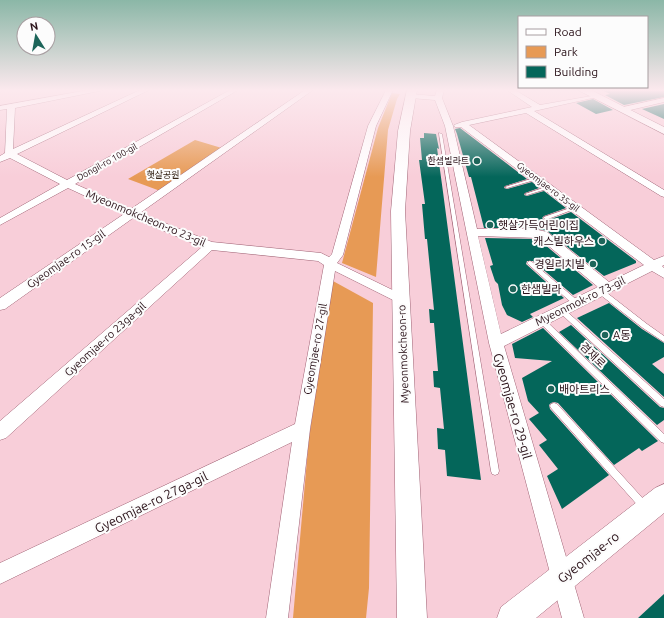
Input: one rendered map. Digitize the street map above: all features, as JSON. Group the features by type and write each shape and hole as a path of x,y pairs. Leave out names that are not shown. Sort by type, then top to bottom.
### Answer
{"main road":[{"name":"Myeonmokcheon-ro","path":"406,119 398,211 412,618"},
{"path":"640,119 664,131"},
{"name":"Gyeomjae-ro","path":"512,618 656,504"}],"street":[{"path":"5,119 4,156 84,119"},
{"name":"Dongil-ro 100-gil","path":"0,222 183,119"},
{"name":"Gyeomjae-ro 15-gil","path":"0,305 269,119"},
{"name":"Gyeomjae-ro 27-gil","path":"277,618 302,429 330,264 337,255 372,126 376,119"},
{"name":"Gyeomjae-ro 29-gil","path":"447,119 450,128 456,193 471,232 496,343 573,618"},
{"path":"450,128 489,119"},
{"path":"541,119 664,194"},
{"name":"Gyeomjae-ro 35-gil","path":"450,128 536,179 575,208 658,262 664,274"},
{"name":"Myeonmokcheon-ro 23-gil","path":"4,156 132,214 210,246 321,257 330,264 401,298"},
{"path":"471,232 534,233 543,235 604,289"},
{"name":"Gyeomjae-ro 23ga-gil","path":"0,432 210,246"},
{"name":"Myeonmok-ro 73-gil","path":"496,343 658,262"},
{"name":"Gyeomjae-ro 27ga-gil","path":"0,574 302,429"}],"lane":[{"path":"507,187 536,179"},
{"path":"526,194 548,188"},
{"path":"456,193 495,471"},
{"path":"546,218 575,208"},
{"path":"530,263 576,303"},
{"path":"604,289 645,326 664,339"},
{"name":"겸재로","path":"561,310 664,404"},
{"name":"겸재로","path":"541,320 664,439"},
{"path":"554,406 656,504"}],"green space":[{"path":"382,119 391,119 388,130 376,277 342,263"},
{"name":"햇살공원","path":"195,140 225,149 163,192 128,179"},
{"path":"333,281 373,303 369,588 366,618 293,618 309,437"}],"building":[{"path":"460,128 527,179 505,186 504,188 507,189 532,182 539,188 525,193 524,195 527,196 544,191 566,208 544,216 542,218 545,221 571,212 636,261 636,263 604,276 547,231 534,228 484,228 471,177 469,177 455,129"},
{"path":"424,133 436,134 439,149 437,148 481,480 447,476 445,450 438,449 437,428 444,429 440,388 434,387 433,371 438,371 434,323 430,323 429,309 434,310 427,239 425,239 422,204 425,204 419,160 422,160 420,138 424,138"},
{"path":"485,238 538,239 593,285 573,295 533,261 527,261 526,264 564,298 530,314 533,317 522,322 507,315 502,305 498,284 495,281 490,266 493,265"},
{"path":"609,303 642,329 664,343 664,357 652,364 664,374 664,397 577,318"},
{"path":"571,325 660,407 664,408 664,420 657,425 559,332"},
{"path":"543,328 658,441 642,451 639,448 614,465 558,403 551,403 549,405 550,409 609,475 562,509 547,476 558,469 539,445 547,440 529,419 539,413 528,401 522,378 552,361 515,358 512,344"},
{"path":"664,594 664,618 638,618"}],"place":[{"name":"한샘빌라트","path":"477,161"},
{"name":"햇살가득어린이집","path":"490,225"},
{"name":"캐스빌하우스","path":"602,241"},
{"name":"경일리치빌","path":"593,264"},
{"name":"한샘빌라","path":"513,289"},
{"name":"A동","path":"605,335"},
{"name":"배아트리스","path":"551,389"}]}
